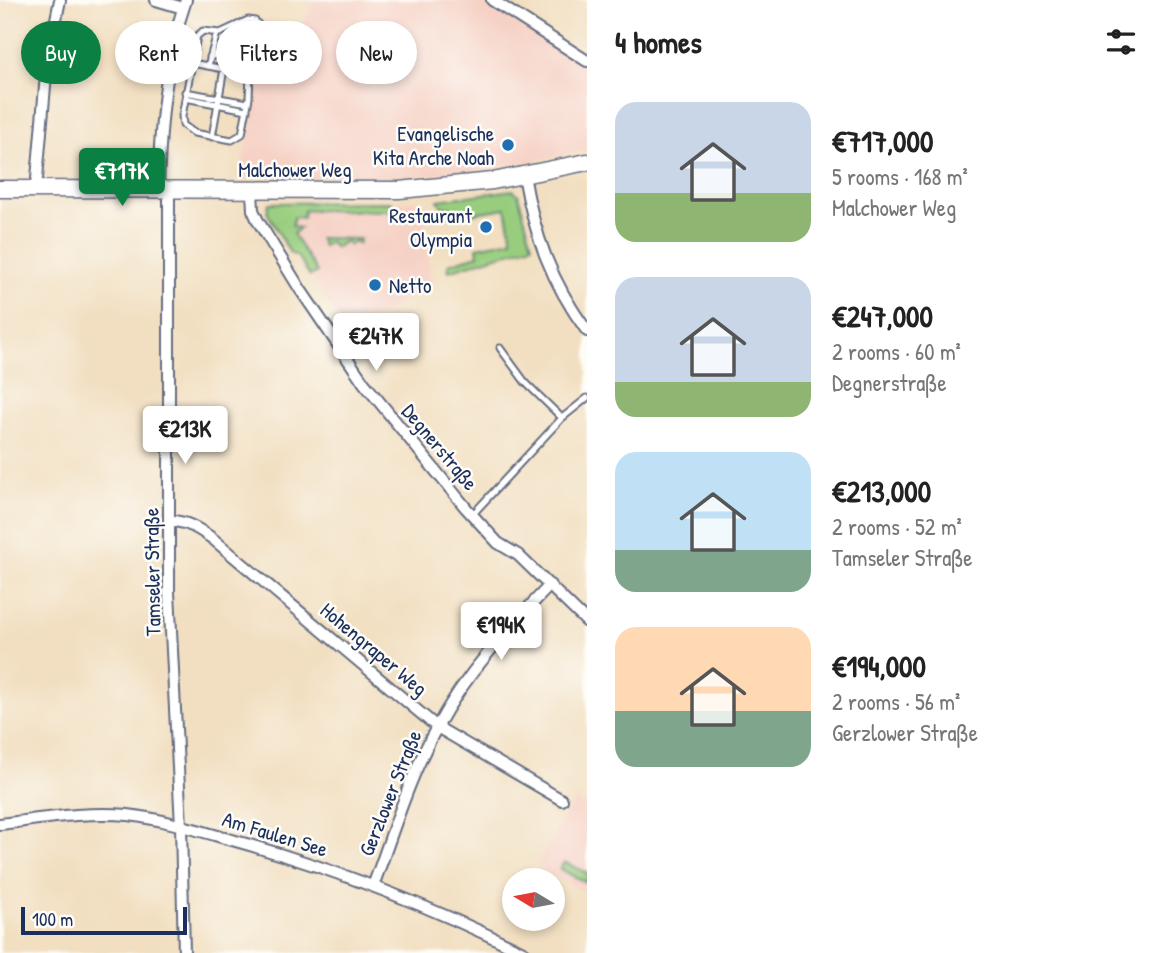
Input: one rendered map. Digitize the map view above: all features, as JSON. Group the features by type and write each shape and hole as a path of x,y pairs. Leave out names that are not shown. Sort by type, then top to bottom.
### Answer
{"street":[{"path":"36,190 47,63 60,0"},
{"path":"156,0 185,4"},
{"path":"492,0 587,61"},
{"name":"Tamseler Straße","path":"184,953 181,826 169,592 163,190 166,85 185,4"},
{"name":"Malchower Weg","path":"0,189 399,190 472,183 587,162"},
{"path":"524,175 532,222 545,257 563,295 587,331"},
{"name":"Degnerstraße","path":"251,191 253,210 258,221 337,345 386,413 501,546 518,555 587,621"},
{"name":"Hohengraper Weg","path":"170,521 192,525 213,539 437,727 562,800"},
{"name":"Gerzlower Straße","path":"373,886 417,769 437,727 466,681 501,636 550,585"},
{"name":"Am Faulen See","path":"0,824 104,814 181,826 270,850 373,886 468,925 525,953"}],"lane":[{"path":"202,32 216,33 208,66"},
{"path":"210,57 216,55"},
{"path":"202,65 216,68"},
{"path":"187,84 182,121 186,129 232,140 239,138 244,130 249,84"},
{"path":"212,137 221,84"},
{"path":"185,95 248,106"},
{"path":"500,348 525,382 562,418"},
{"name":"Degnerstraße","path":"472,515 562,418 587,398"}],"shaded area":[{"path":"314,0 482,0 587,66 587,150 458,173 402,177 240,179 256,84 322,84 322,21 305,21"},
{"path":"422,201 430,277 433,282 348,334 288,239 287,214 307,204"},
{"path":"575,799 587,806 587,893 565,881 565,868 536,866"}],"green space":[{"path":"513,190 518,194 532,245 449,271 448,264 478,255 477,247 512,240 506,208 451,217 450,207 442,207 438,200"},
{"path":"392,202 392,219 390,211 304,210 303,218 294,217 292,226 300,228 293,234 317,272 310,276 297,256 290,253 267,212 269,203"},
{"path":"319,238 360,239 358,244 356,241 349,245 346,241 335,248 330,242 323,246"},
{"path":"564,862 587,873 587,883 565,872 565,868 561,868"}],"place":[{"name":"Evangelische Kita Arche Noah","path":"508,145"},
{"name":"Restaurant Olympia","path":"486,227"},
{"name":"Netto","path":"375,285"}]}
